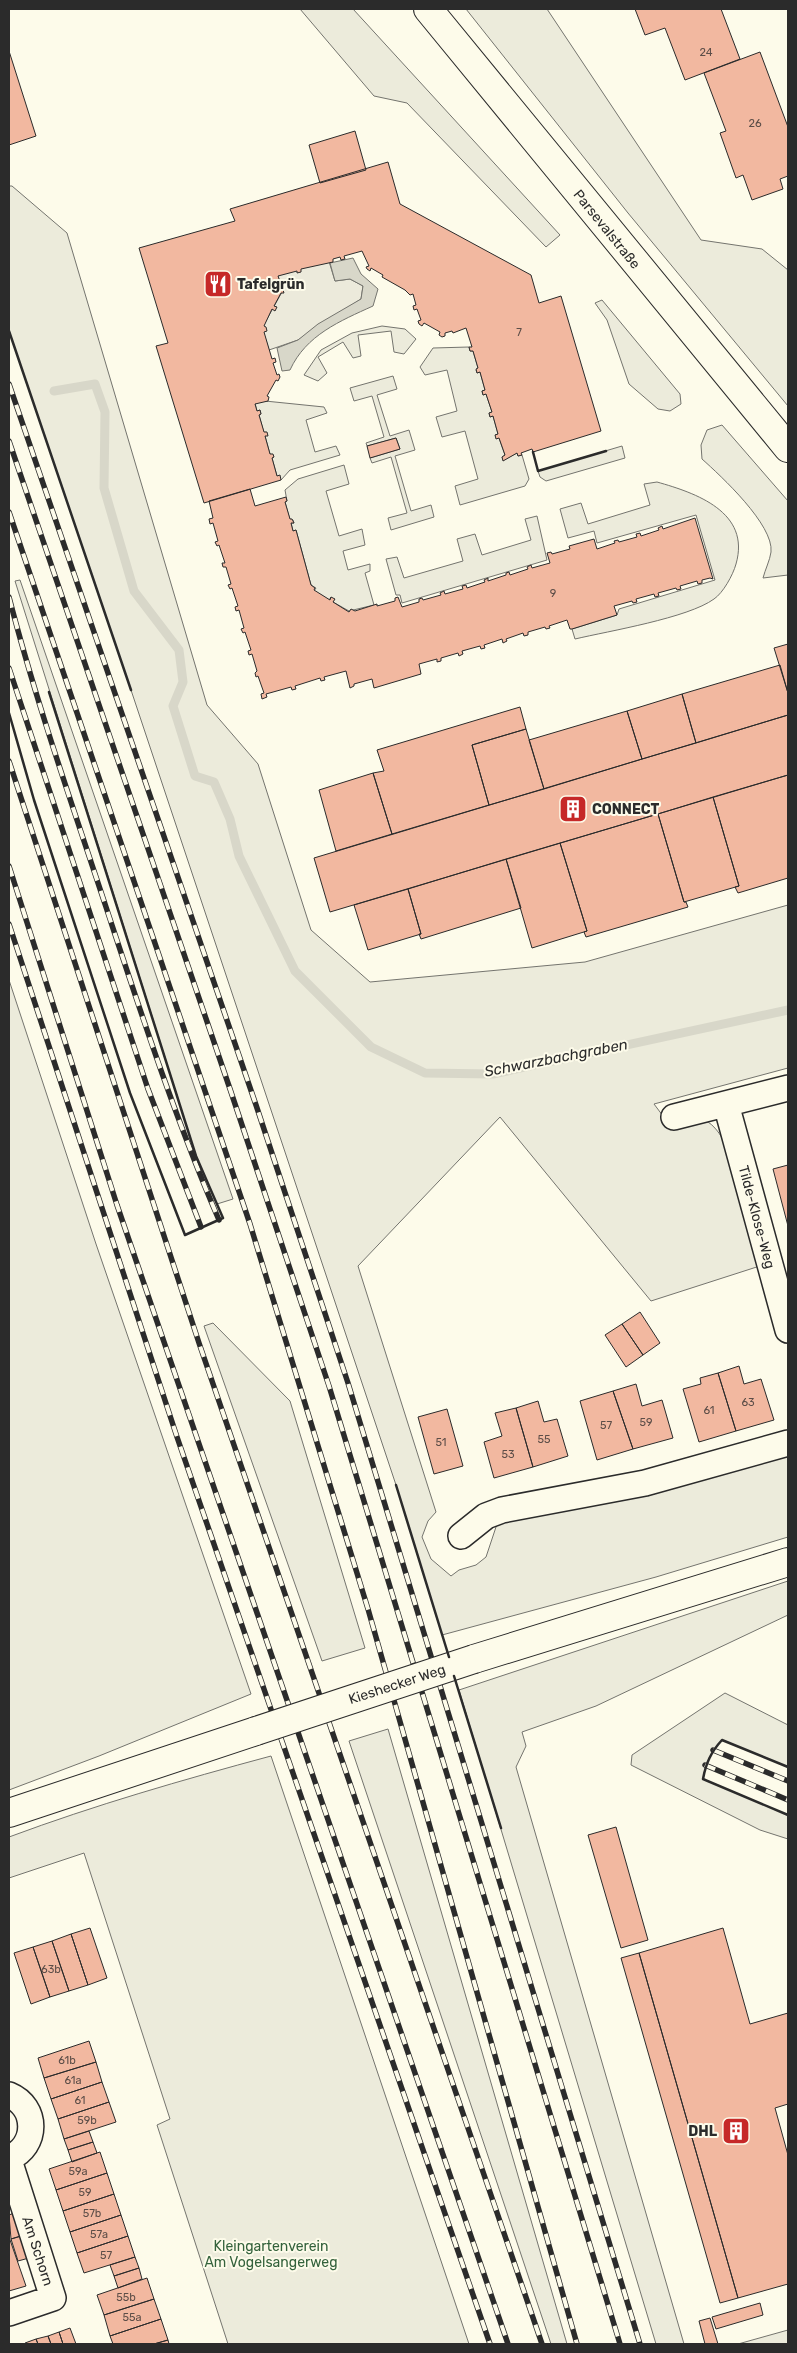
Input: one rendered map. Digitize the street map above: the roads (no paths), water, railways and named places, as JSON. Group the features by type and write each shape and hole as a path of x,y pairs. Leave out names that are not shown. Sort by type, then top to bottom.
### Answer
{"street":[{"name":"Parsevalstraße","path":"428,9 788,448"},
{"path":"674,1117 788,1088"},
{"name":"Tilde-Klose-Weg","path":"726,1104 788,1330"},
{"path":"461,1536 486,1516 502,1510 645,1483 788,1444"},
{"name":"Kieshecker Weg","path":"9,1813 474,1659 788,1562"},
{"name":"Am Schorn","path":"9,2095 19,2100 27,2110 31,2126 27,2144 9,2159 53,2298 9,2313"}],"waterway":[{"name":"Schwarzbachgraben","path":"54,391 95,384 105,412 104,488 134,591 179,650 183,682 173,706 195,776 214,782 230,819 239,856 295,971 371,1047 425,1073 493,1074 788,1010"}],"railway":[{"path":"9,384 256,1105 348,1383 640,2344"},
{"path":"9,441 329,1386 620,2344"},
{"path":"9,512 250,1224 368,1609 577,2344"},
{"path":"9,597 67,791 132,986 173,1104 219,1220"},
{"path":"9,668 148,1089 201,1227"},
{"path":"9,761 199,1343 542,2344"},
{"path":"9,866 117,1205 508,2344"},
{"path":"9,924 177,1437 490,2344"},
{"path":"713,1750 788,1781"},
{"path":"705,1765 788,1800"}],"place":[{"name":"Tafelgrün","path":"218,284"},
{"name":"CONNECT","path":"573,809"},
{"name":"DHL","path":"736,2131"}],"park label":[{"name":"Kleingartenverein Am Vogelsangerweg","path":"271,2254"}]}
